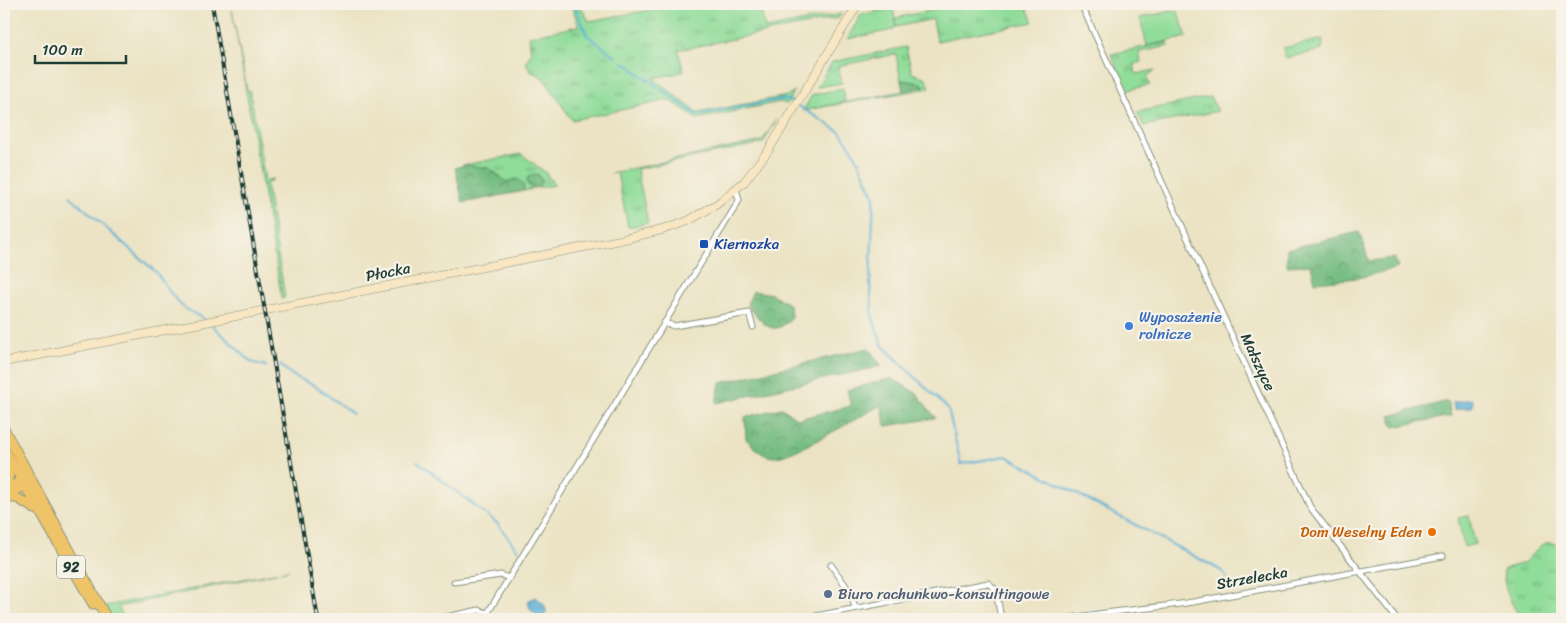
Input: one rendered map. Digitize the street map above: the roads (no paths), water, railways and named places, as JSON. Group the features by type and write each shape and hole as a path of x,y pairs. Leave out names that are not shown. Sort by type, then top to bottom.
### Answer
{"main road":[{"name":"Płocka","path":"4,362 651,233 696,217 736,189 757,167 858,4"},
{"name":"92","path":"4,429 107,619"},
{"name":"92","path":"4,449 102,619"},
{"path":"4,449 10,472 4,485"},
{"path":"4,494 16,491 24,484 26,469"},
{"path":"4,485 24,484 32,487 45,502"},
{"path":"4,498 24,500 41,515"}],"street":[{"name":"Małszyce","path":"1081,4 1310,507 1359,572 1398,619"},
{"path":"484,619 739,200 736,189"},
{"path":"664,322 674,326 749,313 753,327"},
{"name":"Strzelecka","path":"1066,619 1102,612 1157,608 1443,556"},
{"path":"831,565 842,577 851,593 855,608"},
{"path":"454,582 500,575 509,578"},
{"path":"800,619 988,583 996,590 1001,619"},
{"path":"437,619 479,610 487,613"}],"water":[{"path":"1471,399 1473,402 1472,407 1454,410 1453,402"},
{"path":"534,597 544,604 546,609 545,615 538,617 530,609 528,601"}],"waterway":[{"path":"574,4 587,35 616,57"},
{"path":"623,62 697,115 783,99 795,103"},
{"path":"799,106 840,132 853,150 874,196 870,284 873,319 882,345 948,409 961,464 1006,456 1222,571 1234,588"},
{"path":"70,196 157,273 171,294 183,307 205,320"},
{"path":"211,324 251,362 266,366"},
{"path":"280,365 292,375 315,386 353,414"},
{"path":"417,461 497,523 519,552"}],"railway":[{"path":"212,4 318,619"}],"place":[{"name":"Kiernozka","path":"704,244"},
{"name":"Wyposażenie rolnicze","path":"1129,326"},
{"name":"Dom Weselny Eden","path":"1432,532"},
{"name":"Biuro rachunkwo-konsultingowe","path":"828,594"}]}
